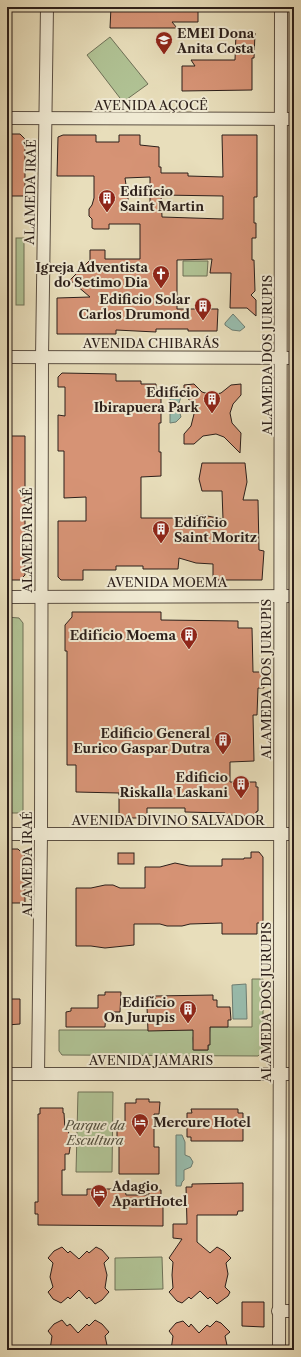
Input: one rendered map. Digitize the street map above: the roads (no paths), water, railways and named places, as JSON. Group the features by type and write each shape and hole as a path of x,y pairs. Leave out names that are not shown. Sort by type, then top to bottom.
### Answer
{"street":[{"name":"ALAMEDA IRAÉ","path":"38,1074 42,834 42,357 46,7"},
{"name":"ALAMEDA DOS JURUPIS","path":"279,1350 280,596 282,358 280,118 281,7"},
{"name":"AVENIDA AÇOCÊ","path":"7,118 294,118"},
{"name":"AVENIDA CHIBARÁS","path":"7,357 294,358"},
{"name":"AVENIDA MOEMA","path":"7,597 294,596"},
{"name":"AVENIDA DIVINO SALVADOR","path":"7,834 294,834"},
{"name":"AVENIDA JAMARIS","path":"7,1074 294,1074"},
{"path":"278,1311 294,1311"}],"place":[{"name":"EMEI Dona Anita Costa","path":"164,55"},
{"name":"Edifício Saint Martin","path":"107,213"},
{"name":"Igreja Adventista do Setimo Dia","path":"161,289"},
{"name":"Edificio Solar Carlos Drumond","path":"203,321"},
{"name":"Edifício Ibirapuera Park","path":"212,414"},
{"name":"Edifício Saint Moritz","path":"161,544"},
{"name":"Edifício Moema","path":"189,650"},
{"name":"Edificio General Eurico Gaspar Dutra","path":"223,755"},
{"name":"Edificio Riskalla Laskani","path":"241,799"},
{"name":"Edifício On Jurupis","path":"188,1024"},
{"name":"Mercure Hotel","path":"140,1137"},
{"name":"Adagio ApartHotel","path":"99,1208"}],"park label":[{"name":"Parque da Escultura","path":"95,1132"}]}
